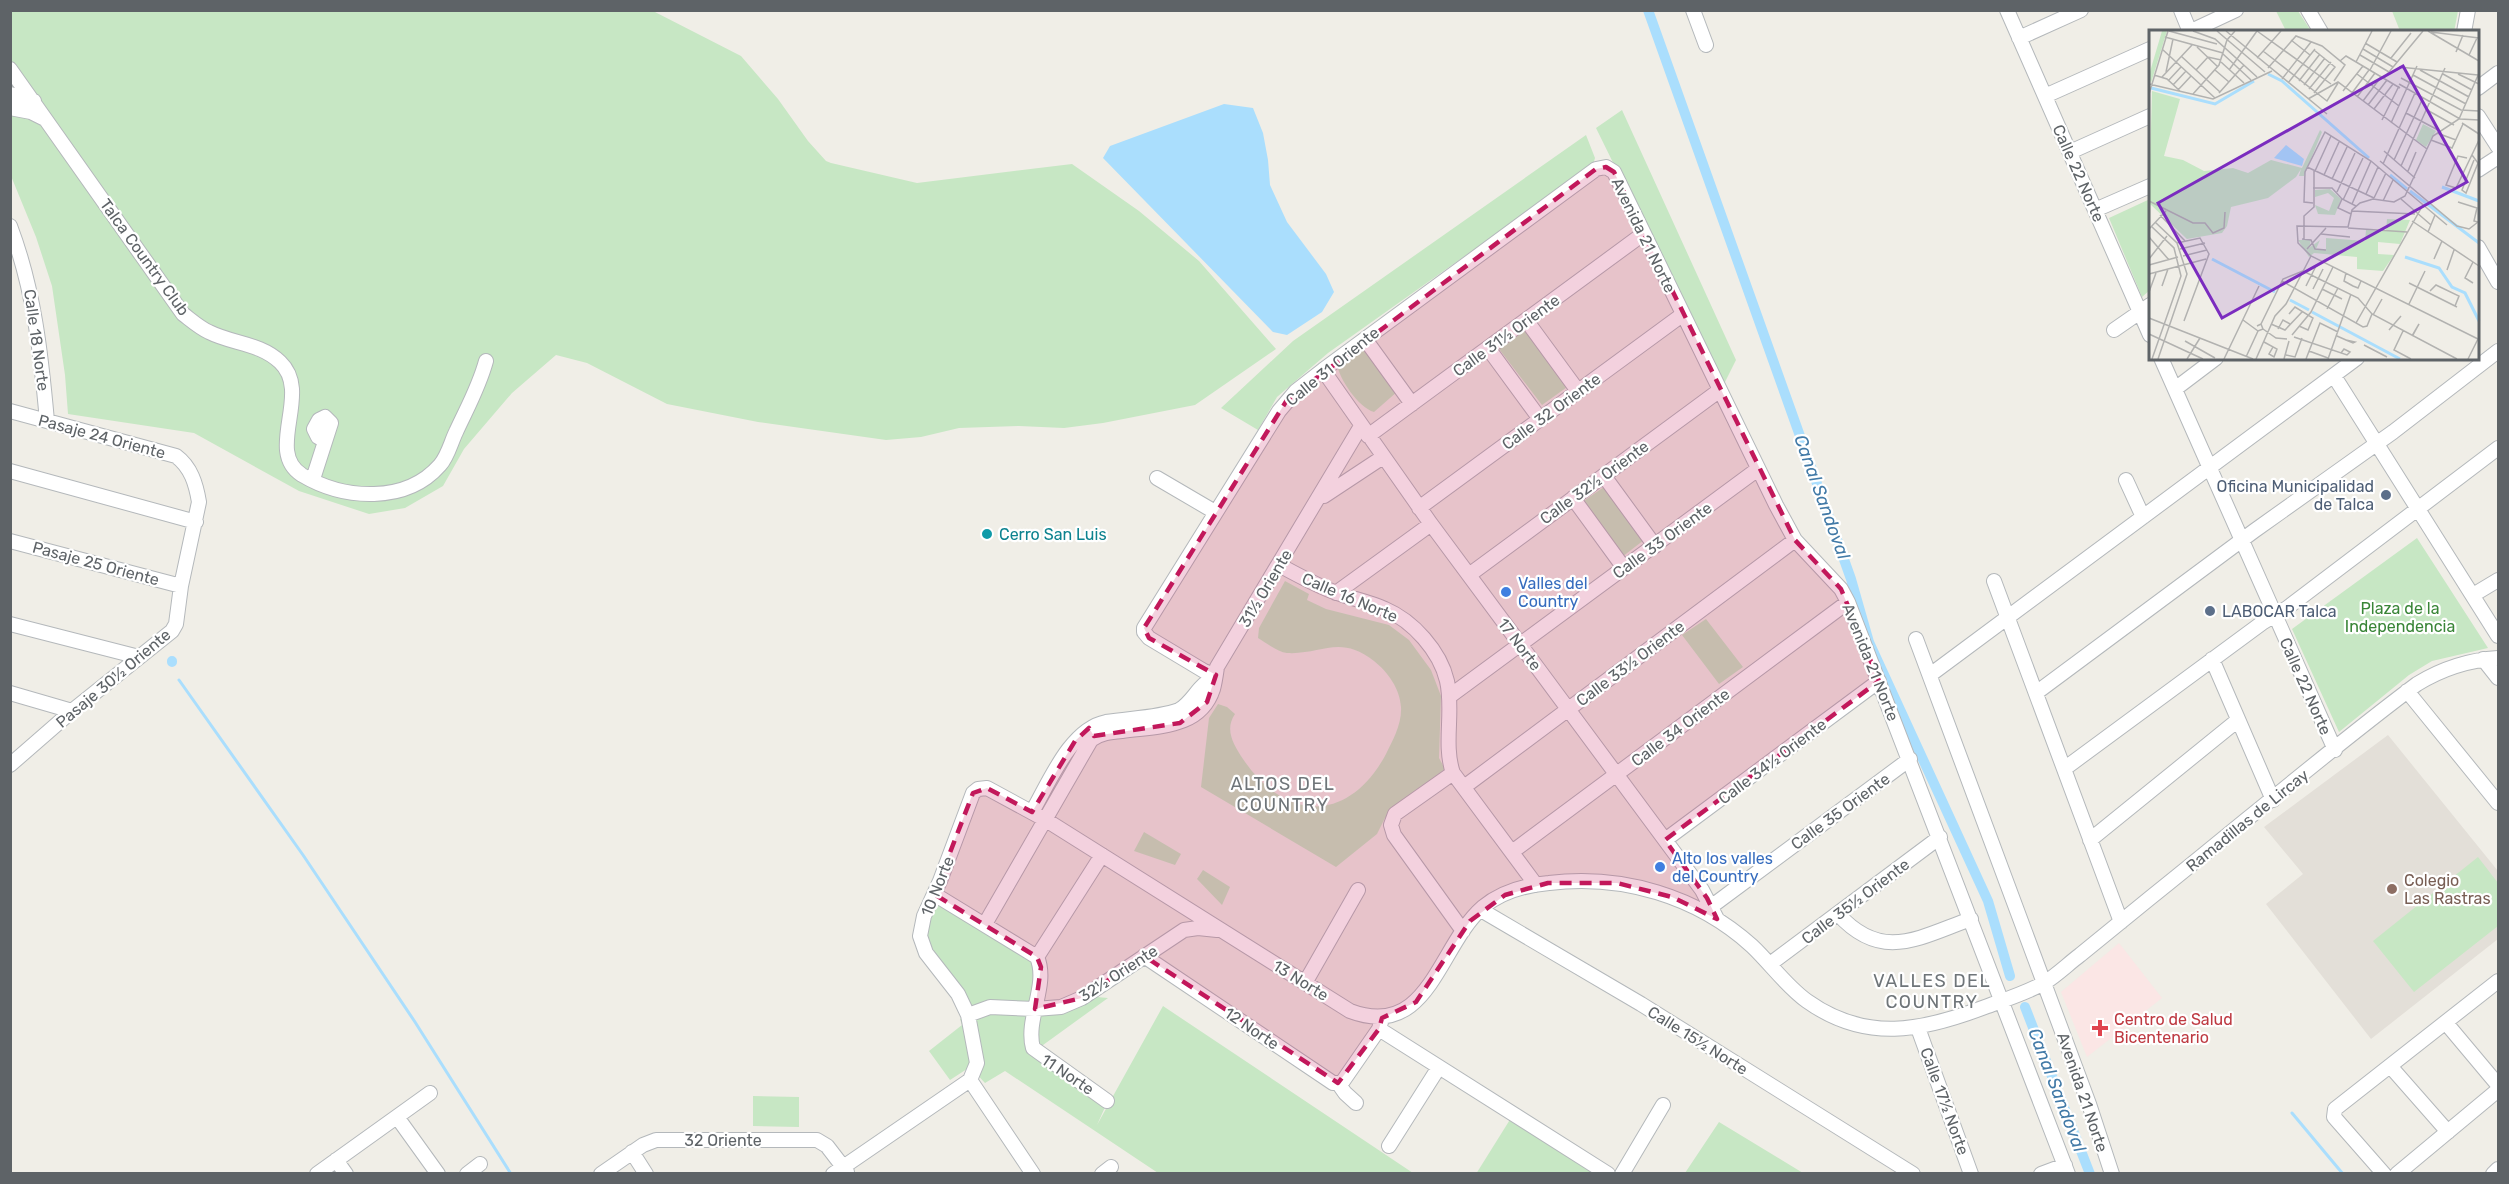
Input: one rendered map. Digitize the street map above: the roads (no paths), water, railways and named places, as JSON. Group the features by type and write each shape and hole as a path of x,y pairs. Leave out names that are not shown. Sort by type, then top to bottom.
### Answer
{"street":[{"path":"1693,10 1706,45"},
{"name":"Calle 22 Norte","path":"2007,10 2095,210 2146,309 2149,324"},
{"path":"2019,38 2081,10"},
{"path":"2181,10 2190,30"},
{"path":"2192,30 2236,10"},
{"path":"2308,10 2320,30"},
{"path":"2464,30 2468,10"},
{"path":"2045,96 2149,50"},
{"name":"Talca Country Club","path":"10,69 183,314 209,332 261,348 281,363 290,377 294,394 287,439 290,463 302,474 351,492 375,495 415,486 442,462 473,398 486,361"},
{"path":"2479,87 2499,73"},
{"path":"10,94 33,101"},
{"path":"10,108 31,112 47,120"},
{"path":"2070,152 2149,117"},
{"path":"2479,117 2499,147"},
{"path":"2479,169 2499,157"},
{"name":"Avenida 21 Norte","path":"1596,169 1606,167 1614,172 1758,470 1795,540 1841,590 1848,602 2067,1169"},
{"name":"Calle 31 Oriente","path":"1215,677 1149,638 1144,632 1145,624 1287,400 1323,370 1596,169"},
{"path":"2095,210 2149,187"},
{"name":"Calle 18 Norte","path":"10,226 28,280 41,352 47,421"},
{"name":"Calle 31½ Oriente","path":"1365,431 1412,404 1643,234"},
{"path":"2482,266 2499,282"},
{"path":"2114,330 2146,309"},
{"name":"Calle 32 Oriente","path":"1419,508 1682,315"},
{"path":"1526,320 1578,391"},
{"path":"1365,339 1412,404"},
{"path":"1488,348 1540,419"},
{"path":"2036,693 2241,540 2393,432 2499,351"},
{"name":"Calle 22 Norte","path":"2162,360 2335,750"},
{"path":"2175,389 2213,360"},
{"path":"1930,675 2354,360"},
{"name":"17 Norte","path":"1323,370 1419,508 1665,840 1714,912"},
{"path":"2334,376 2499,636"},
{"name":"Calle 32½ Oriente","path":"1468,575 1720,390"},
{"name":"Pasaje 24 Oriente","path":"10,411 176,456 189,468"},
{"name":"31½ Oriente","path":"1092,733 1107,733 1186,720 1203,708 1212,692 1217,666 1320,499 1365,431"},
{"path":"313,479 325,441"},
{"path":"2064,769 2499,448"},
{"name":"31½ Oriente","path":"1320,499 1383,457"},
{"name":"Pasaje 30½ Oriente","path":"10,765 72,711 172,631 176,624 181,586 199,502 197,488 189,468"},
{"name":"Calle 33 Oriente","path":"1450,696 1758,470"},
{"path":"10,471 196,522"},
{"path":"1604,476 1654,546"},
{"path":"1156,478 1215,512"},
{"path":"2126,480 2143,517"},
{"path":"1573,498 1624,568"},
{"path":"1336,593 1431,524"},
{"name":"Calle 33½ Oriente","path":"1464,787 1795,540"},
{"name":"Pasaje 25 Oriente","path":"10,541 181,586"},
{"name":"Calle 16 Norte","path":"1279,565 1336,593 1384,608 1414,628 1444,672 1450,696 1450,762 1453,772"},
{"path":"2473,595 2499,580"},
{"path":"1994,581 2121,922"},
{"name":"Calle 34 Oriente","path":"1512,852 1848,602"},
{"path":"10,624 139,657"},
{"name":"Avenida 21 Norte","path":"1916,639 2112,1173"},
{"name":"Ramadillas de Lircay","path":"1714,912 1804,999 1836,1017 1881,1029 1918,1029 1951,1020 2044,983 2408,691 2439,672 2483,659 2499,658"},
{"path":"2212,659 2273,800"},
{"path":"2483,659 2499,678"},
{"name":"Calle 34½ Oriente","path":"1665,840 1879,681"},
{"path":"2408,691 2499,803"},
{"path":"10,693 72,711"},
{"path":"2090,840 2238,720"},
{"path":"1032,812 1075,741 1092,733"},
{"path":"985,924 1046,820 1092,733"},
{"name":"Calle 35 Oriente","path":"1714,912 1910,759"},
{"path":"1463,931 1394,835 1391,822 1398,813 1453,772 1536,885"},
{"name":"13 Norte","path":"982,788 987,788 1046,820 1350,1011 1370,1017 1380,1023 1439,1067 1608,1173"},
{"name":"10 Norte","path":"970,1080 977,1063 968,1015 958,994 922,946 921,926 973,793 982,788"},
{"name":"Calle 35½ Oriente","path":"1770,964 1940,837"},
{"path":"1037,957 1102,855"},
{"path":"1338,1083 1343,1081 1380,1023 1416,1002 1463,931 1481,910 1505,895 1536,885 1579,881 1631,885 1714,912"},
{"path":"1305,983 1358,890"},
{"path":"934,894 1037,957 1041,967 1035,1009"},
{"name":"Calle 15½ Norte","path":"1481,910 1641,1004 1913,1173"},
{"path":"1838,914 1859,934 1875,941 1891,944 1912,940 1971,919"},
{"name":"32½ Oriente","path":"968,1015 990,1007 1035,1009 1061,1007 1082,998 1184,930 1198,928 1229,935"},
{"name":"12 Norte","path":"1144,956 1333,1083 1338,1083 1356,1102"},
{"path":"2384,1173 2334,1117 2335,1109 2499,981"},
{"name":"11 Norte","path":"1035,1009 1033,1048 1107,1101"},
{"path":"2446,1023 2499,1085"},
{"name":"Calle 17½ Norte","path":"1918,1029 1971,1173"},
{"path":"2390,1066 2448,1132"},
{"path":"1389,1146 1439,1067"},
{"path":"841,1171 970,1080 1033,1173"},
{"path":"2397,1173 2499,1090"},
{"path":"317,1173 430,1093"},
{"path":"1622,1173 1664,1106"},
{"path":"397,1117 438,1173"},
{"name":"32 Oriente","path":"601,1173 646,1142 656,1140 812,1139 825,1144 841,1171"},
{"path":"632,1152 646,1173"},
{"path":"336,1160 346,1173"},
{"path":"467,1173 480,1164"},
{"path":"2041,1173 2067,1169"},
{"path":"2493,1173 2499,1169"}],"water":[{"path":"1224,104 1253,108 1263,133 1270,185 1287,222 1326,274 1334,292 1322,312 1287,335 1273,332 1103,158 1110,146"}],"waterway":[{"name":"Canal Sandoval","path":"1648,10 1851,579 1869,642 1988,901 2010,976"},
{"path":"179,680 303,855 415,1022 511,1174"},
{"name":"Canal Sandoval","path":"2025,1007 2090,1174"},
{"path":"2292,1113 2343,1174"}],"place":[{"name":"Oficina Municipalidad de Talca","path":"2386,495"},
{"name":"Cerro San Luis","path":"987,534"},
{"name":"Valles del Country","path":"1506,592"},
{"name":"LABOCAR Talca","path":"2210,611"},
{"name":"Alto los valles del Country","path":"1660,867"},
{"name":"Colegio Las Rastras","path":"2392,889"},
{"name":"Centro de Salud Bicentenario","path":"2100,1028"}],"district":[{"name":"ALTOS DEL COUNTRY","path":"1283,794"},
{"name":"VALLES DEL COUNTRY","path":"1932,991"}],"park label":[{"name":"Plaza de la Independencia","path":"2400,617"}]}
